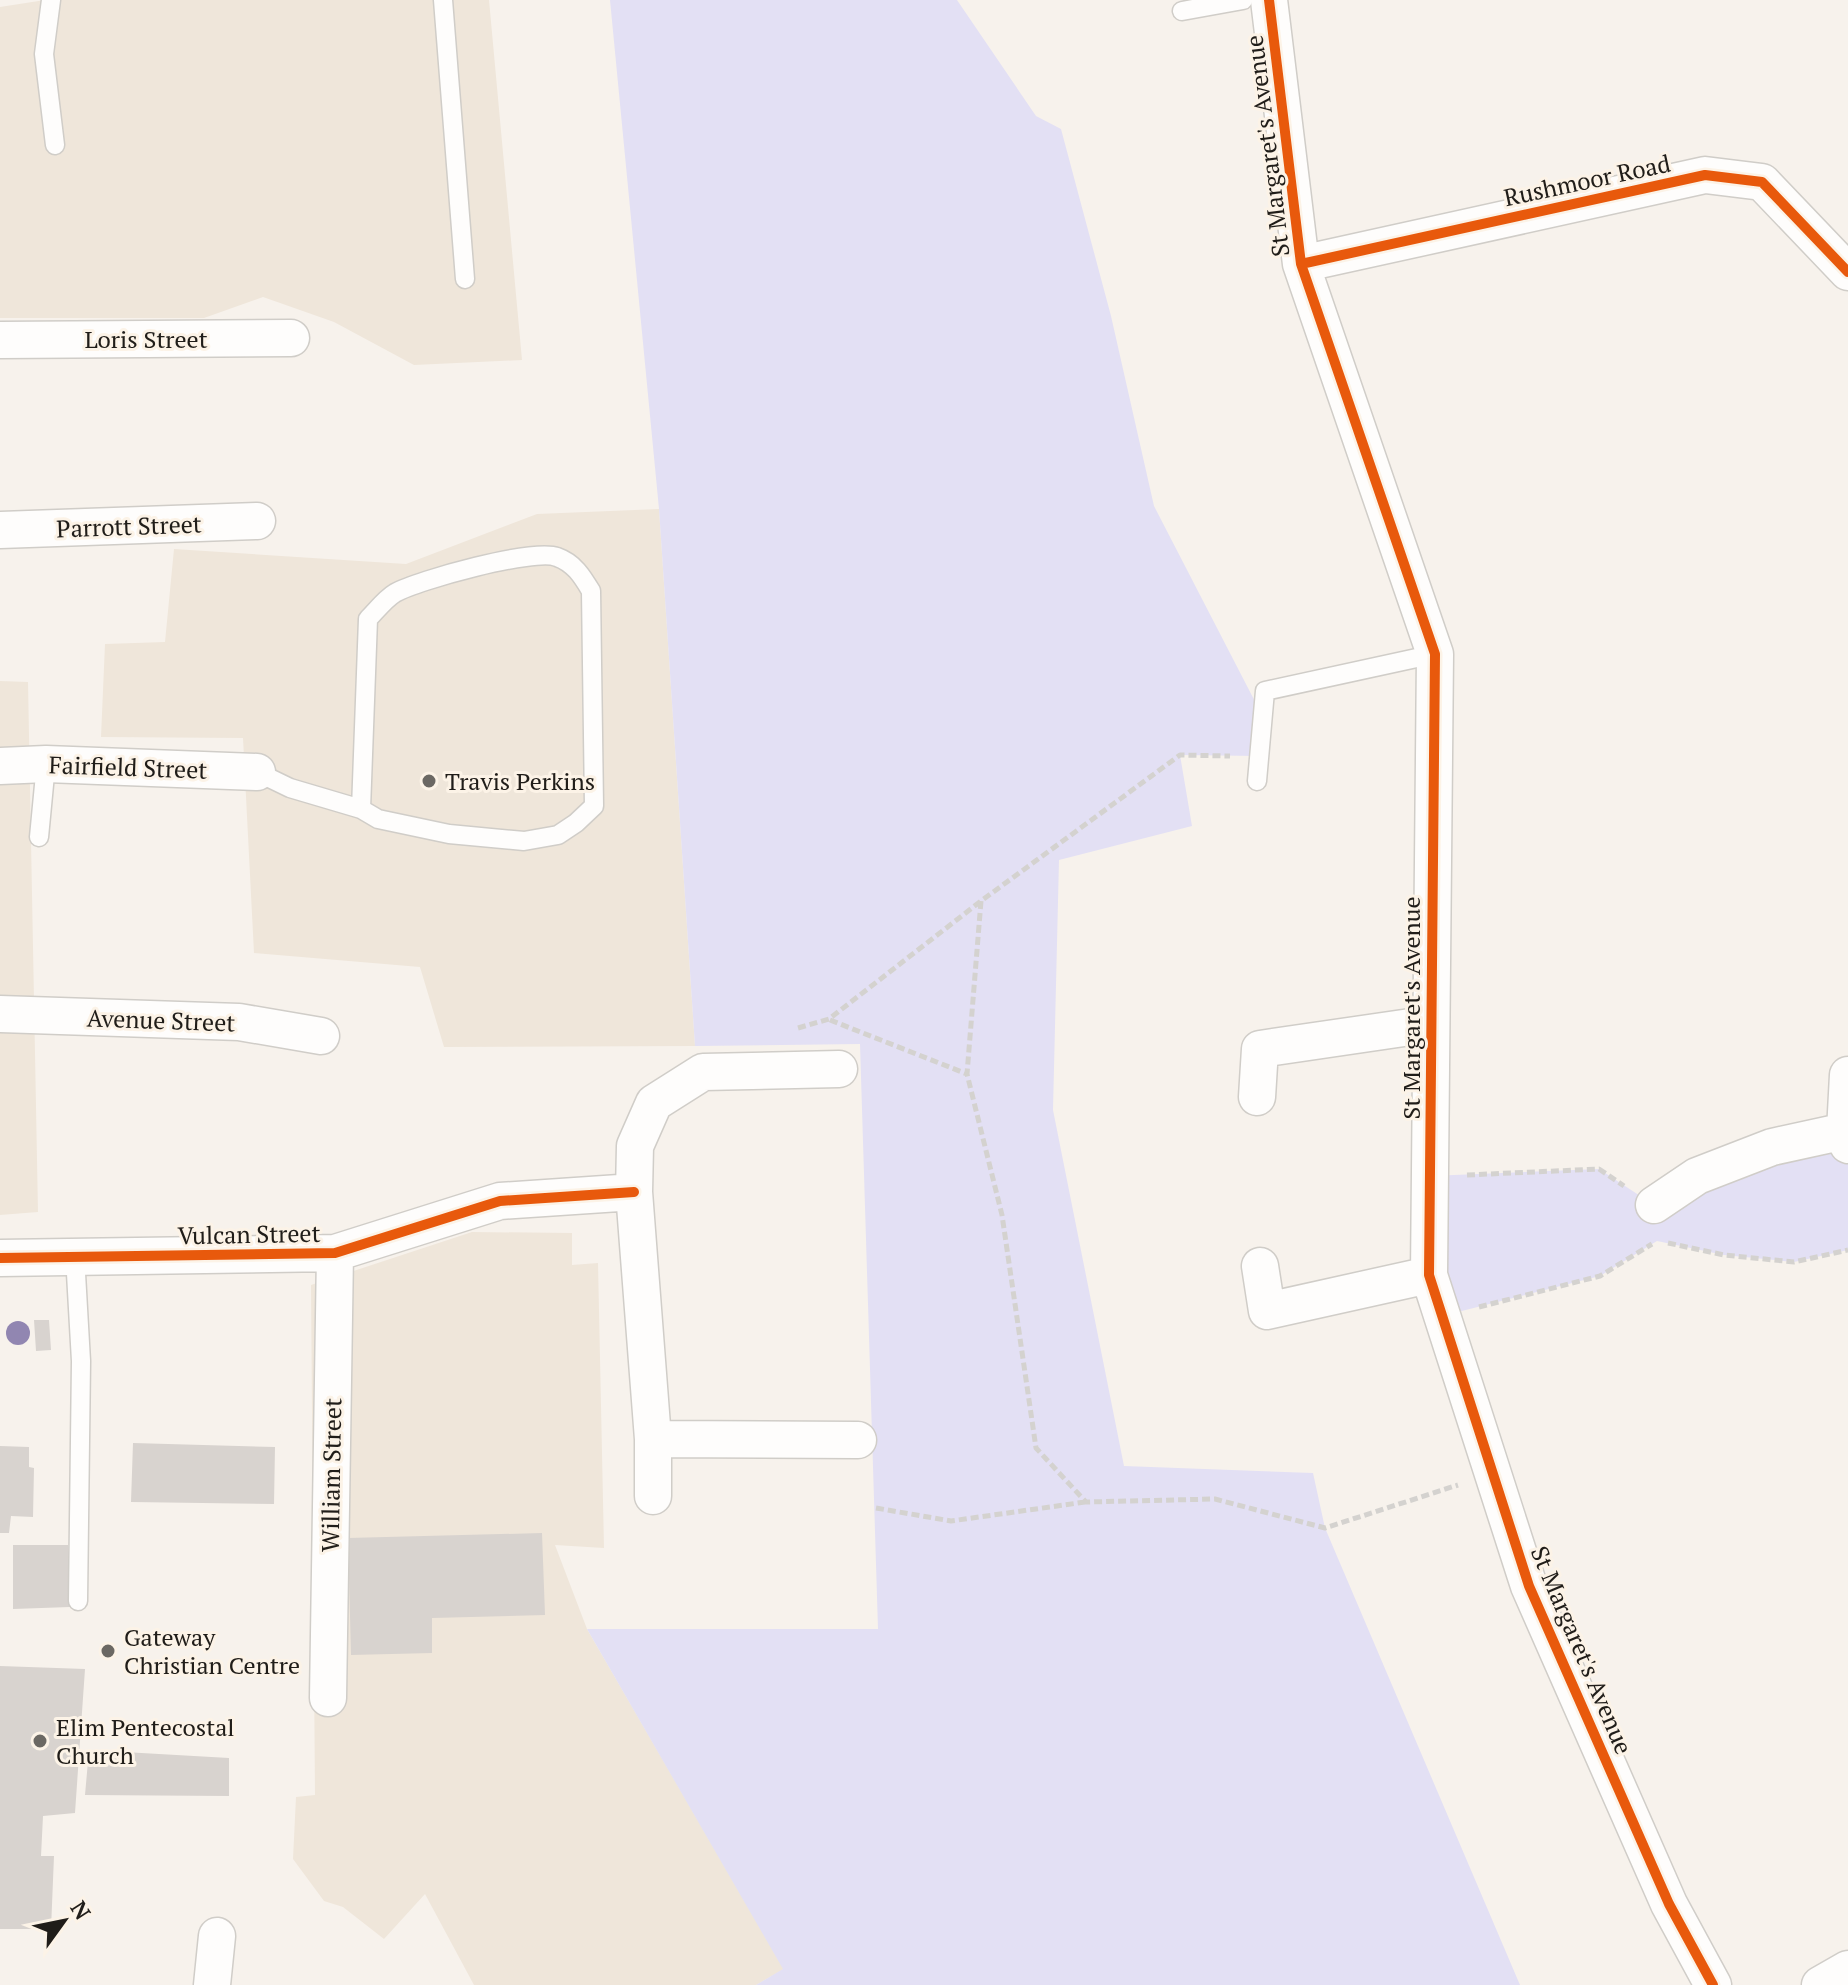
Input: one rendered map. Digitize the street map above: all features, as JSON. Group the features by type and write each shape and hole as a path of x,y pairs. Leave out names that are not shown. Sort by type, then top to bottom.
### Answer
{"street":[{"name":"St Margaret's Avenue","path":"1269,0 1301,264 1435,654 1429,1275 1529,1586 1669,1904 1713,1985"},
{"name":"Rushmoor Road","path":"1301,264 1705,175 1762,182 1848,272"},
{"name":"Loris Street","path":"0,340 291,338"},
{"name":"Parrott Street","path":"0,530 257,521"},
{"name":"Fairfield Street","path":"0,766 46,764 257,772"},
{"name":"Avenue Street","path":"0,1014 239,1022 321,1036"},
{"name":"St Margaret's Avenue","path":"1257,1097 1260,1049 1431,1024"},
{"path":"653,1496 653,1439 634,1192 635,1146 654,1103 703,1072 839,1069"},
{"path":"1654,1205 1697,1176 1772,1147 1846,1138 1848,1075"},
{"name":"Vulcan Street","path":"0,1258 335,1253 500,1201 634,1192"},
{"name":"William Street","path":"328,1698 335,1253"},
{"path":"1260,1266 1267,1311 1429,1275"},
{"path":"653,1439 858,1440"},
{"path":"212,1985 217,1936"},
{"path":"1820,1985 1848,1969"}],"lane":[{"path":"51,0 44,54 55,145"},
{"path":"443,0 465,279"},
{"path":"1182,11 1243,0"},
{"path":"257,772 290,788 361,809 378,819 449,834 524,841 558,835 594,806 591,591 577,568 555,555 525,557 457,571 394,593 368,619 361,809"},
{"path":"1257,781 1265,691 1435,654"},
{"path":"39,837 46,764"},
{"path":"75,1256 81,1361 78,1601"}],"path":[{"path":"786,1032 829,1019 981,901 1180,755 1259,756"},
{"path":"981,901 967,1074 1002,1215 1036,1448 1086,1502"},
{"path":"829,1019 967,1074"},
{"path":"1430,1176 1599,1169 1654,1205"},
{"path":"1442,1316 1600,1276 1657,1241 1724,1255 1794,1262 1848,1250"},
{"path":"876,1508 951,1521 1086,1502 1215,1499 1325,1528 1493,1474"}],"shaded area":[{"path":"45,0 489,0 522,360 414,365 334,322 263,297 204,318 0,318 0,7"},
{"path":"610,0 957,0 1036,116 1061,129 1111,316 1154,506 1263,717 1259,756 1180,755 1192,826 1059,860 1053,1110 1124,1466 1313,1473 1325,1528 1520,1985 756,1985 783,1969 587,1629 878,1629 860,1044 695,1046 659,509"},
{"path":"659,509 695,1046 444,1047 420,967 254,953 243,738 101,737 105,644 165,642 174,549 406,564 537,514"},
{"path":"0,681 28,682 38,1212 0,1215"},
{"path":"1848,1145 1848,1250 1794,1262 1724,1255 1657,1241 1600,1276 1442,1316 1430,1176 1599,1169 1654,1205 1697,1176"},
{"path":"472,1232 572,1233 572,1265 598,1263 604,1548 555,1545 587,1629 784,1969 756,1985 474,1985 425,1894 384,1939 343,1907 324,1901 293,1859 296,1797 315,1795 311,1285"}],"building":[{"path":"34,1320 49,1320 51,1350 36,1351"},
{"path":"133,1443 275,1447 274,1504 131,1502"},
{"path":"0,1446 29,1447 29,1467 34,1468 33,1517 11,1516 9,1533 0,1533"},
{"path":"542,1533 545,1615 432,1618 432,1653 351,1655 348,1538"},
{"path":"13,1545 68,1545 70,1607 13,1609"},
{"name":"Elim Pentecostal Church","path":"0,1666 85,1669 75,1813 43,1816 41,1856 54,1856 51,1929 0,1929"},
{"path":"89,1750 229,1758 229,1796 85,1795"}],"cycle path":[{"path":"1269,0 1301,264 1435,654 1429,1275 1529,1586 1669,1904 1713,1985"},
{"path":"1301,264 1705,175 1762,182 1848,272"},
{"path":"0,1258 335,1253 500,1201 634,1192"}],"place":[{"name":"Travis Perkins","path":"429,781"},
{"name":"Gateway Christian Centre","path":"108,1651"},
{"name":"Elim Pentecostal Church","path":"40,1741"}]}
